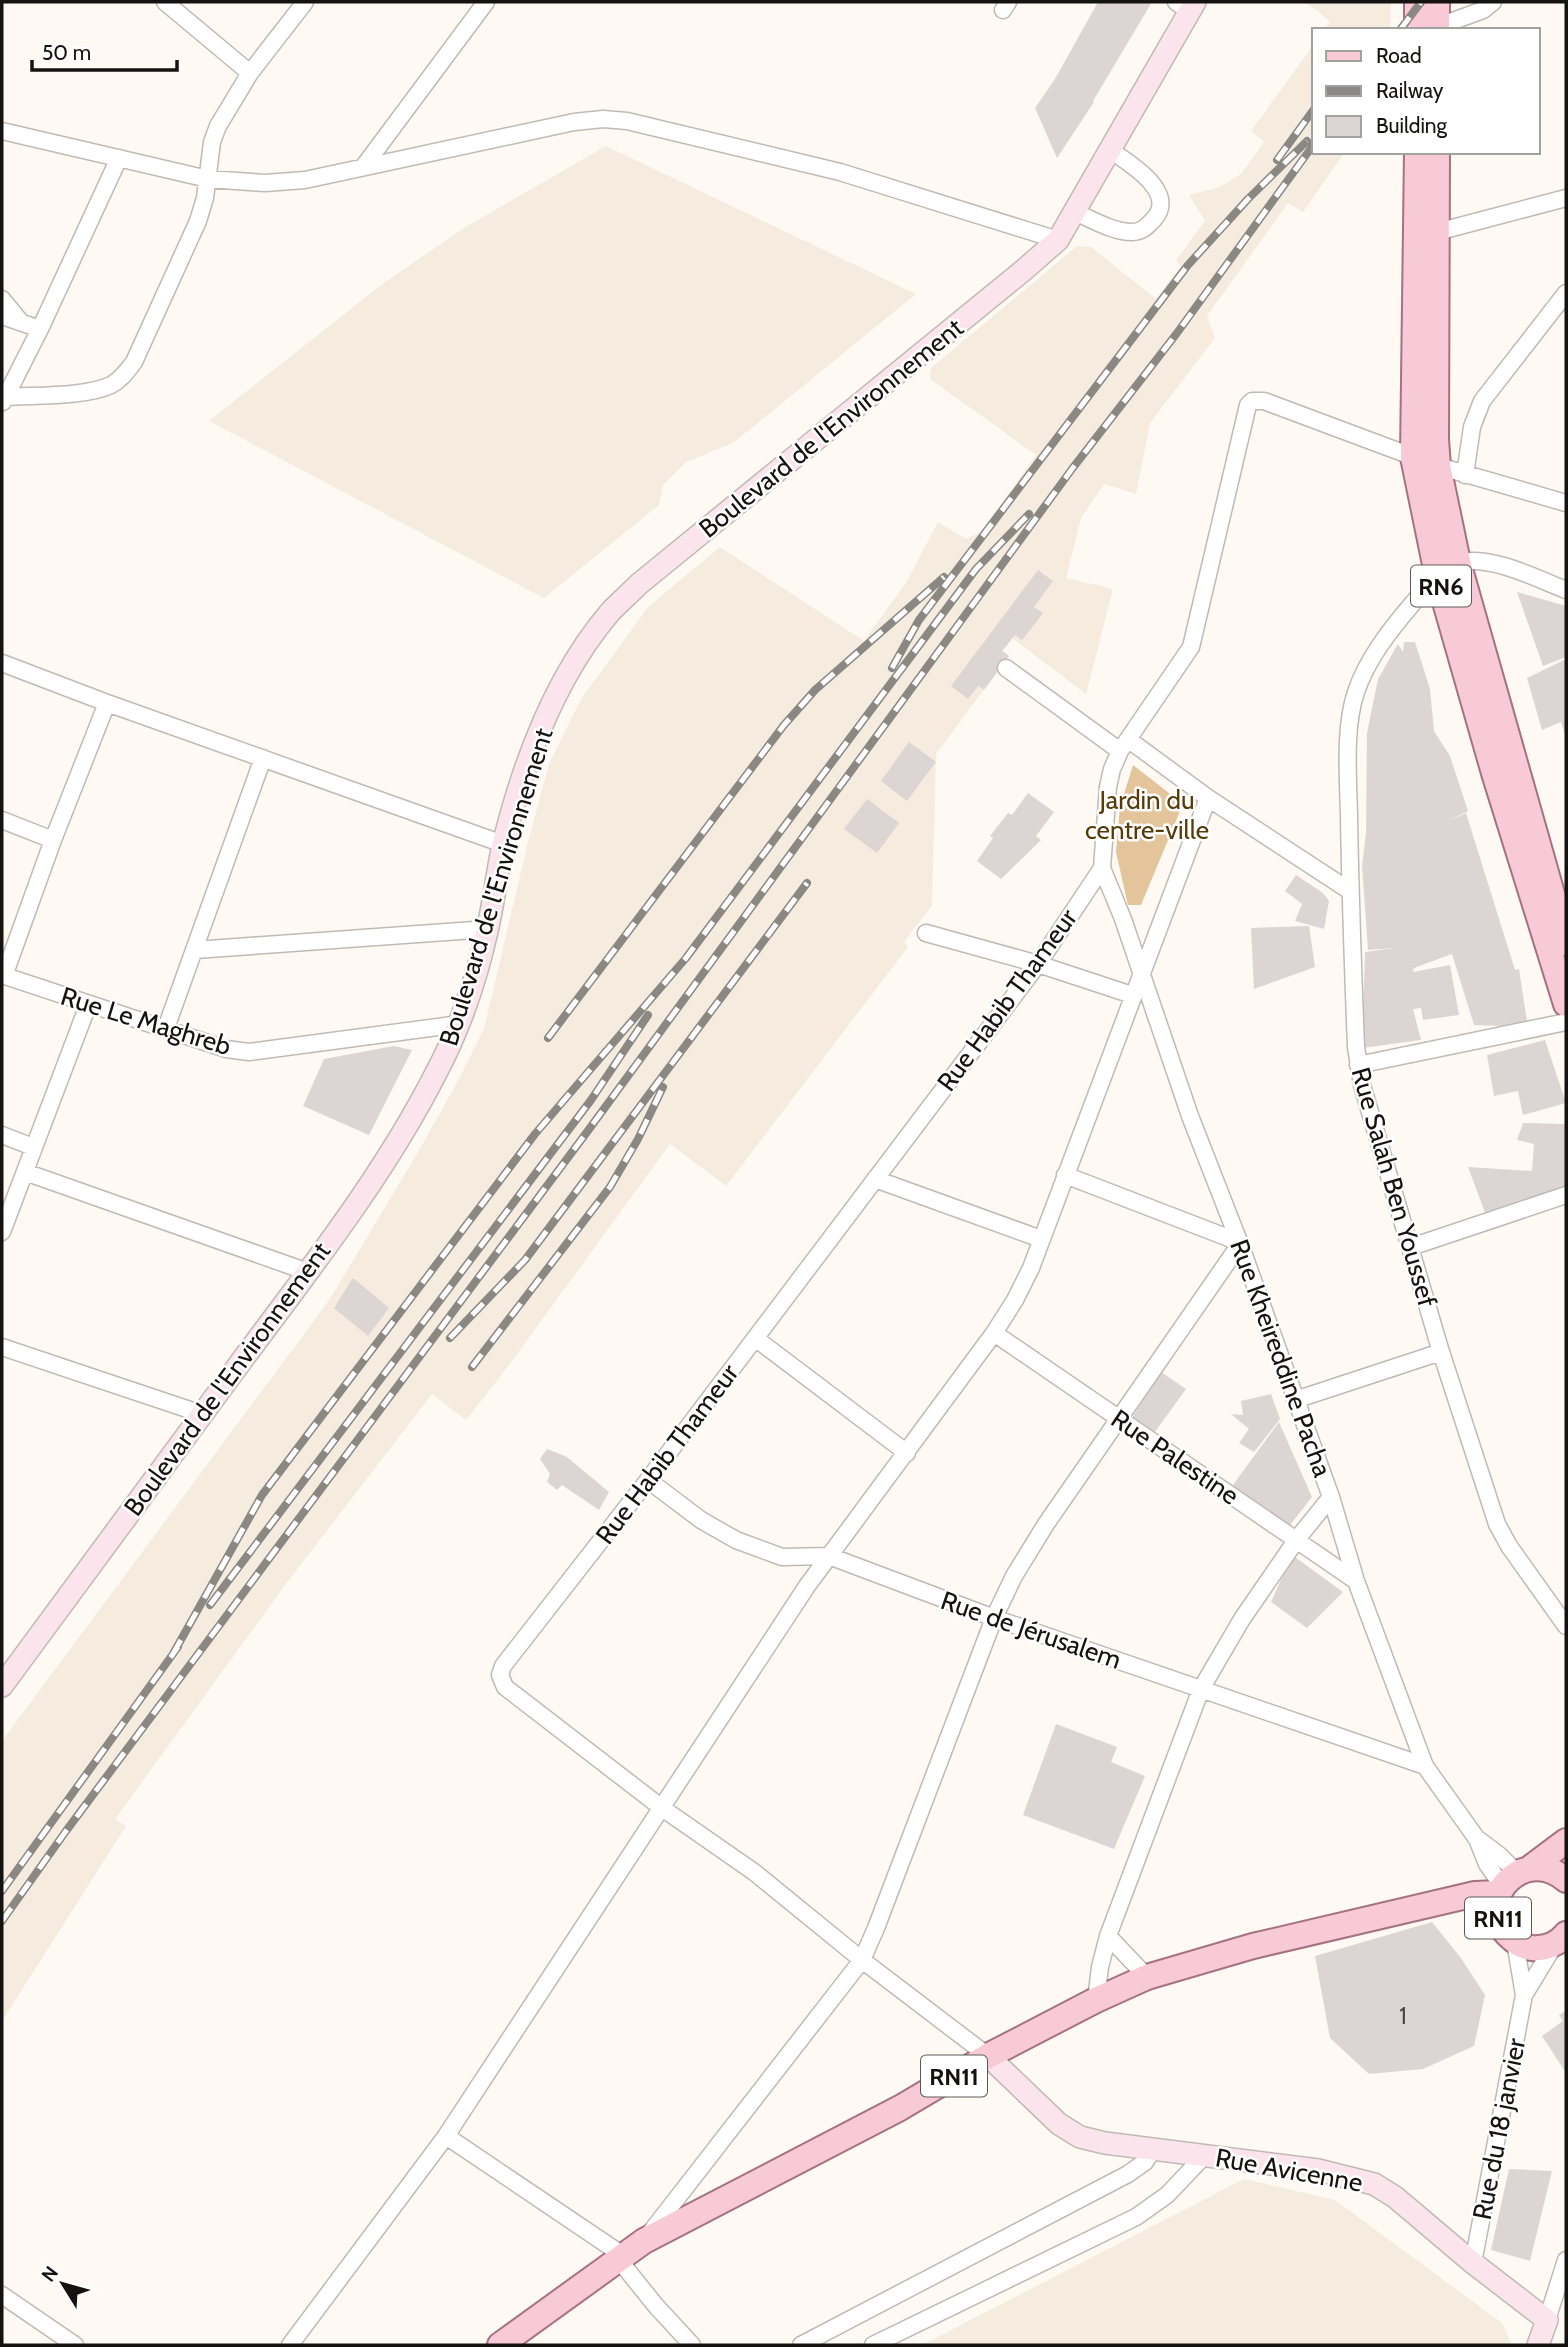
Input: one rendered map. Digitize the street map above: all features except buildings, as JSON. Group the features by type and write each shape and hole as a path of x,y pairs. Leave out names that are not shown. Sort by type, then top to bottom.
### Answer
{"main road":[{"path":"1417,2 1431,23"},
{"name":"RN6","path":"1417,154 1413,457 1506,770 1566,1004"},
{"name":"RN6","path":"1437,154 1436,440 1448,568"},
{"name":"RN6","path":"1506,770 1566,943"},
{"name":"RN11","path":"1562,1939 1541,1948 1527,1947 1515,1942 1504,1931 1509,1888 1566,1841"},
{"name":"RN11","path":"500,2345 644,2241 900,2108 988,2056 1147,1976 1254,1946 1509,1888 1550,1870 1566,1880"}],"street":[{"path":"165,2 250,73"},
{"path":"4,400 91,391 111,385 123,377 134,362 198,221 208,179 212,142 218,126 250,73 305,2"},
{"path":"1431,23 1483,10 1493,2"},
{"path":"364,166 483,3"},
{"name":"Boulevard de l'Environnement","path":"2,1686 308,1272 397,1142 436,1074 460,1024 488,929 503,844 522,781 542,727 587,644 612,611 639,584 1058,240 1111,150 1187,5"},
{"path":"2,131 208,179 265,183 306,180 574,122 603,119 628,121 840,172 1058,240"},
{"path":"1076,212 1114,229 1132,232 1144,230 1158,215 1159,198 1152,182 1111,150"},
{"path":"4,400 119,158"},
{"path":"1437,232 1566,198"},
{"path":"1465,475 1472,427 1482,401 1566,293"},
{"path":"2,299 20,322"},
{"path":"2,316 40,329"},
{"name":"Rue Habib Thameur","path":"662,1808 505,1688 500,1675 503,1665 648,1480 1038,964 1102,867 1108,787 1112,769 1124,745 1191,647 1246,411 1252,401 1264,401 1413,457"},
{"path":"1413,457 1465,475 1566,503"},
{"path":"1448,568 1489,563 1566,590"},
{"name":"Rue Salah Ben Youssef","path":"1448,568 1396,622 1371,660 1356,693 1350,724 1350,891 1358,1065 1441,1352 1497,1524 1566,1626"},
{"path":"2,663 503,844"},
{"path":"1006,668 1350,891"},
{"path":"3,976 107,703"},
{"path":"166,1028 264,758"},
{"path":"290,2345 446,2136 807,1586 907,1454 1015,1300 1031,1268 1208,798"},
{"path":"2,820 53,839"},
{"name":"Rue Kheireddine Pacha","path":"1102,867 1124,919 1190,1116 1331,1497 1356,1581 1425,1766 1477,1839 1499,1855 1509,1888"},
{"path":"195,950 488,929"},
{"path":"926,933 1038,964 1132,995"},
{"name":"Rue Le Maghreb","path":"3,976 226,1049 249,1052 460,1024"},
{"path":"2,1232 88,1004"},
{"path":"1358,1065 1566,1022"},
{"path":"2,1135 33,1147"},
{"path":"25,1171 308,1272"},
{"path":"644,2241 862,1960 994,1618 1014,1576 1046,1524 1239,1243 1065,1175"},
{"path":"875,1179 1041,1238"},
{"path":"1411,1247 1566,1195"},
{"name":"Rue Palestine","path":"994,1333 1356,1581"},
{"path":"755,1338 907,1454"},
{"path":"2,1347 202,1414"},
{"path":"1295,1400 1441,1352"},
{"name":"Rue de Jérusalem","path":"648,1480 701,1520 736,1540 782,1557 829,1556 994,1618 1425,1766"},
{"path":"1096,2000 1100,1967 1108,1936 1201,1689 1242,1619 1297,1539 1331,1497"},
{"path":"662,1808 754,1872 862,1960 988,2056"},
{"path":"1108,1936 1147,1976"},
{"path":"1524,1995 1562,1939"},
{"path":"1515,1942 1524,1995"},
{"name":"Rue du 18 janvier","path":"1473,2263 1524,1995"},
{"name":"Rue Avicenne","path":"988,2056 1059,2123 1080,2137 1105,2143 1318,2170 1374,2184 1395,2197 1473,2263 1547,2320"},
{"path":"446,2136 621,2258 656,2306 692,2345"},
{"path":"801,2345 1128,2174 1145,2162 1154,2148"},
{"path":"873,2345 1136,2217 1167,2195 1205,2155"},
{"path":"1538,2345 1566,2260"},
{"path":"2,2295 75,2345"}],"shaded area":[{"path":"1305,2 1391,2 1390,28 1325,28 1330,21"},
{"path":"1312,47 1312,154 1344,154 1303,212 1288,203 1207,316 1215,338 1150,423 1136,494 1104,484 1081,518 1066,578 1113,589 1086,694 1012,638 1003,651 1009,656 936,754 932,906 904,942 908,947 726,1186 670,1144 466,1420 432,1394 285,1585 115,1819 126,1826 2,2021 2,1741 330,1299 459,1079 484,1029 549,764 581,699 649,606 720,547 864,641 907,581 938,522 966,539 981,532 1036,455 930,379 931,368 1077,246 1091,247 1156,299 1181,266 1176,260 1205,221 1189,195 1220,187 1241,174 1264,142 1251,131"},
{"path":"606,146 916,294 733,443 686,462 663,485 659,505 544,598 209,421 381,285 464,228"},
{"path":"1244,2179 1335,2200 1502,2323 1512,2345 922,2345"}],"green space":[{"name":"Jardin du centre-ville","path":"1133,765 1183,804 1141,905 1128,905 1116,852 1120,807"}],"railway":[{"path":"1402,28 1421,2"},
{"path":"1277,160 1312,112"},
{"path":"892,668 919,620 1188,265 1248,199 1307,141"},
{"path":"2,1921 1312,147"},
{"path":"173,1654 262,1495 535,1134 686,958 976,569 1029,514"},
{"path":"548,1038 784,725 815,690 944,577"},
{"path":"450,1338 525,1260 807,883"},
{"path":"210,1605 591,1100 648,1015"},
{"path":"472,1367 610,1187 638,1139 663,1087"},
{"path":"2,1891 178,1647"}]}
